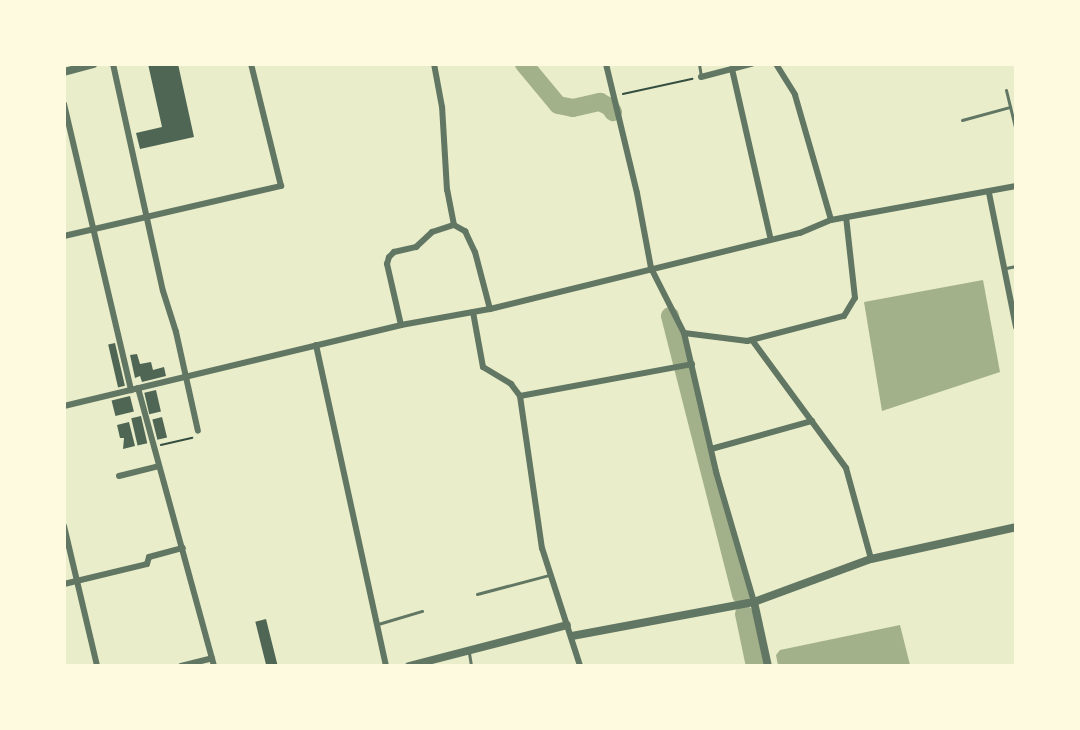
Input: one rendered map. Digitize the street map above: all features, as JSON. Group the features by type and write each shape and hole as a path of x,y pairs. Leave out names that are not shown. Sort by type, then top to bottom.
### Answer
{"street":[{"path":"64,72 93,64"},
{"path":"113,64 198,431"},
{"path":"64,236 281,186 251,64"},
{"path":"434,64 442,106 447,190 454,225"},
{"path":"606,64 615,96 651,268 684,333 711,449 754,602 768,666"},
{"path":"701,76 751,64"},
{"path":"776,64 795,94 831,220"},
{"path":"732,69 771,240"},
{"path":"64,104 135,389 183,548 214,666"},
{"path":"64,406 401,325 490,309 771,240 831,220 989,193 1016,186"},
{"path":"989,193 1016,327"},
{"path":"684,333 752,340 844,316 855,298 846,217"},
{"path":"401,325 387,264 389,257 394,252 416,247 432,232 454,225 465,231 475,252 490,309"},
{"path":"473,312 483,367 511,384 520,396 535,513 551,575 580,666"},
{"path":"752,340 846,468 871,559"},
{"path":"316,345 386,666"},
{"path":"520,396 690,364"},
{"path":"711,449 813,421"},
{"path":"119,476 159,466"},
{"path":"64,526 97,666"},
{"path":"572,636 754,602 871,559 1016,527"},
{"path":"64,584 147,564 149,557 183,548"},
{"path":"409,666 567,625"},
{"path":"181,666 212,658"}],"lane":[{"path":"699,64 701,76"},
{"path":"1006,90 1016,131"},
{"path":"962,120 1010,107"},
{"path":"1004,269 1016,266"},
{"path":"477,594 551,575"},
{"path":"376,624 422,611"},
{"path":"468,651 471,666"}],"path":[{"path":"615,96 701,76"},
{"path":"154,447 194,438 198,431"}],"shaded area":[{"path":"983,280 1000,372 882,411 864,302"},
{"path":"900,625 910,665 778,665 776,655 780,650"}],"building":[{"path":"148,64 178,64 194,137 140,149 136,133 162,127"},
{"path":"115,343 125,386 118,387 108,345"},
{"path":"137,354 140,364 151,362 153,370 164,367 166,376 142,382 140,376 135,378 130,355"},
{"path":"156,390 161,411 149,414 144,393"},
{"path":"130,396 134,412 115,416 112,401"},
{"path":"141,416 147,443 138,446 131,418"},
{"path":"162,417 167,437 157,440 152,419"},
{"path":"129,422 135,446 123,449 124,438 120,438 117,425"},
{"path":"266,619 278,666 266,666 255,622"}],"waterway":[{"path":"524,64 558,105 573,108 600,102 610,107 613,112"},
{"path":"670,316 741,595"},
{"path":"744,614 755,666"}]}
